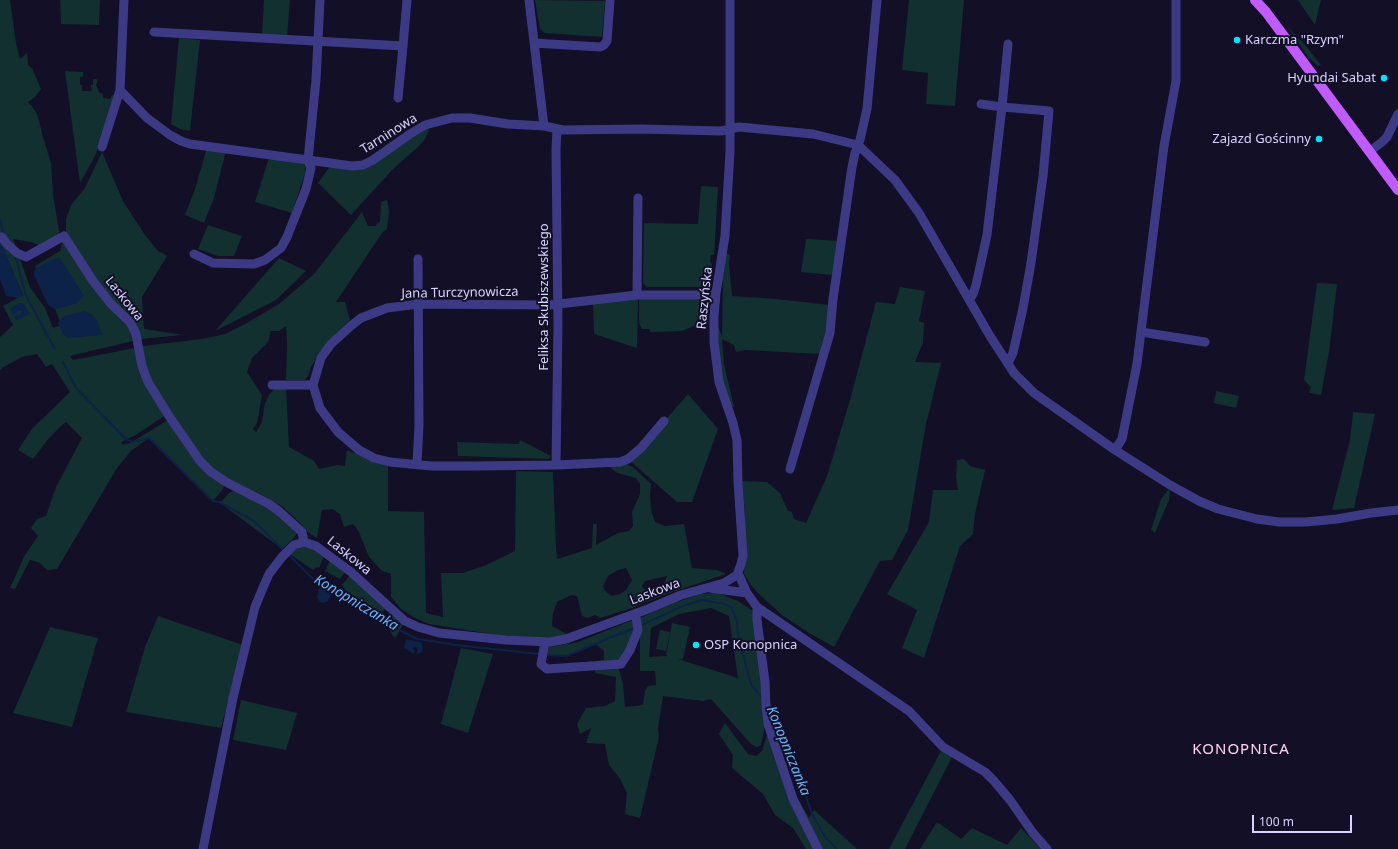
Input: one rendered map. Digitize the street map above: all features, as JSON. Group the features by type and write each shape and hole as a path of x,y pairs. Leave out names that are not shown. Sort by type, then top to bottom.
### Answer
{"main road":[{"path":"1255,0 1266,12 1398,190"},
{"path":"1260,0 1266,12"}],"street":[{"path":"102,147 120,90 124,0"},
{"path":"194,254 213,263 254,264 265,260 281,248 287,237 306,189 311,168 308,160 316,80 320,0"},
{"path":"398,98 407,0"},
{"path":"529,0 544,126"},
{"path":"534,43 600,47 604,45 607,41 610,0"},
{"name":"Raszyńska","path":"730,0 731,128 724,236 716,292 714,342 719,382 733,423 737,440 742,556 742,564 738,573"},
{"path":"790,469 830,333 833,299 852,167 867,109 877,0"},
{"path":"1115,450 1122,438 1137,364 1164,146 1176,81 1176,0"},
{"path":"154,32 403,46"},
{"path":"970,299 976,284 987,235 1008,44"},
{"name":"Tarninowa","path":"120,90 147,118 181,141 229,150 352,166 363,165 373,160 425,125 452,118 470,118 508,124 544,126 563,130 642,129 721,131 739,127 806,133 858,145"},
{"path":"981,104 1049,111 1043,176 1031,263 1013,353 1008,363"},
{"path":"1369,152 1387,137 1398,114"},
{"name":"Feliksa Skubiszewskiego","path":"556,465 558,304 557,129"},
{"path":"858,145 878,163 900,187 919,213 990,336 1014,373 1034,393 1115,450 1199,501 1218,509 1257,519 1279,522 1306,522 1398,510"},
{"path":"637,295 638,198"},
{"name":"Laskowa","path":"0,237 2,237 17,253 26,257 64,236 110,304 130,322 136,334 142,366 148,382 200,461 216,476 270,504 302,532 304,542 316,546 351,572 405,621 418,628 431,632 543,650 555,641 572,637 681,595 729,581 738,573"},
{"path":"417,464 419,425 418,259"},
{"name":"Jana Turczynowicza","path":"313,384 321,358 331,344 352,325 367,315 387,308 419,304 558,304 637,295 712,295 716,292"},
{"path":"1141,332 1206,342"},
{"path":"272,385 313,384 316,396 324,414 338,432 359,450 374,458 390,462 446,466 556,465 620,462 628,459 641,448 664,422"},
{"path":"203,849 230,713 249,628 255,608 264,585 285,554 294,545 304,542"},
{"path":"738,573 746,594 757,607 910,711 943,747 985,772 994,780 1033,833 1047,849"},
{"name":"Laskowa","path":"709,588 746,594"},
{"path":"757,607 757,620 768,724 790,791 818,849"},
{"path":"543,650 541,664 547,669 621,664 630,650 638,630 636,617 634,614"}],"green space":[{"path":"0,0 10,0 16,43 20,59 27,53 28,65 32,68 41,89 34,98 28,102 37,114 51,163 53,195 60,236 41,246 31,242 13,239 30,287 45,308 53,328 61,325 51,298 40,280 35,266 60,251 64,236 66,239 66,219 71,205 85,188 102,152 123,201 145,235 157,250 167,256 142,297 144,329 182,335 141,339 70,356 73,360 135,348 166,415 134,436 121,442 123,445 132,442 168,420 224,484 223,489 213,501 149,438 131,451 117,468 57,569 47,570 40,563 30,560 15,589 10,588 25,555 38,536 31,528 37,519 46,516 56,487 82,438 66,422 49,438 33,459 18,450 32,429 70,392 52,364 46,367 37,354 22,357 0,370 0,337 13,325 3,306 23,295 2,246 0,246"},
{"path":"60,0 100,0 99,25 61,24"},
{"path":"264,0 290,0 287,36 262,34"},
{"path":"535,0 605,1 602,37 545,33 540,29"},
{"path":"909,0 964,0 955,106 926,104 928,73 902,70"},
{"path":"1298,0 1321,0 1315,25"},
{"path":"1287,26 1307,47 1321,65 1318,66 1308,57"},
{"path":"179,38 200,40 190,131 180,129 171,124"},
{"path":"65,71 83,72 83,77 80,77 82,91 92,91 91,85 93,85 93,79 96,79 98,80 96,85 99,92 103,94 103,98 110,99 112,95 115,95 101,142 80,183"},
{"path":"427,127 429,130 425,139 419,146 393,169 351,215 318,183 331,165 352,168"},
{"path":"207,148 226,151 214,198 204,223 185,215 194,192"},
{"path":"269,158 306,163 305,173 292,213 255,202"},
{"path":"701,186 718,187 714,255 711,255 710,261 712,264 711,282 704,287 647,287 643,283 644,223 698,224"},
{"path":"387,200 389,211 387,229 382,233 336,302 345,302 350,320 318,355 305,380 286,380 286,326 279,331 271,331 268,342 252,358 247,372 262,395 257,423 253,429 256,432 262,422 265,403 269,395 274,389 286,387 289,447 314,461 319,469 337,465 345,466 347,450 388,466 388,511 424,512 426,613 443,617 441,573 463,573 486,565 515,551 516,471 553,472 557,559 592,548 593,524 597,524 596,545 618,533 629,531 633,526 632,512 640,494 640,484 636,478 617,473 607,465 625,463 634,468 651,484 651,510 655,522 665,526 684,524 692,568 717,570 726,574 600,618 595,615 588,618 582,616 577,596 571,595 557,602 553,614 552,626 567,634 563,637 551,638 498,635 429,624 417,619 401,609 391,597 391,574 381,570 369,557 359,532 353,524 344,527 340,514 332,509 322,510 317,538 308,532 283,507 222,476 212,469 202,458 157,393 144,365 143,346 202,339 225,334 279,304 314,274 362,212 368,226 375,226 380,221 381,202","holes":["626,568 632,580 626,590 620,594 612,596 605,591 603,586 608,576 618,570","667,576 663,586 653,594 648,593 642,586 645,581"]},
{"path":"208,225 242,236 234,256 218,256 198,249"},
{"path":"806,239 839,241 833,275 801,272"},
{"path":"726,253 730,255 729,264 732,296 830,305 829,325 821,354 745,350 736,352 734,345 722,339 724,364 734,407 730,406 719,377 717,323 722,337 723,276"},
{"path":"279,258 306,271 276,300 215,331"},
{"path":"1317,283 1337,284 1329,352 1321,395 1309,393 1311,387 1304,380"},
{"path":"900,287 925,291 919,321 924,323 923,343 915,362 941,363 926,424 908,530 892,560 880,561 834,647 782,615 758,593 744,574 745,513 742,481 767,482 780,493 788,511 792,512 794,519 806,523 827,476 850,400 876,302 895,304"},
{"path":"638,297 637,348 594,334 593,303"},
{"path":"639,299 693,299 704,300 709,304 704,318 696,325 682,331 650,332 650,329 642,329 639,323"},
{"path":"1216,391 1239,396 1236,408 1214,403"},
{"path":"688,394 718,429 692,502 677,502 628,459 641,448"},
{"path":"1353,412 1375,414 1354,508 1332,510 1350,440"},
{"path":"520,440 551,456 549,459 458,456 457,442 519,444"},
{"path":"964,459 970,466 985,470 975,514 973,534 960,546 924,658 902,648 917,610 887,594 929,522 933,490 958,490 956,477 957,460"},
{"path":"1169,489 1169,500 1155,533 1151,530 1161,499"},
{"path":"235,490 278,514 293,527 297,533 293,539 282,549 219,502"},
{"path":"301,546 314,549 324,556 319,568 317,567 313,570 290,554"},
{"path":"330,560 345,572 340,579 325,571"},
{"path":"350,575 386,608 376,618 353,602 342,585"},
{"path":"718,593 738,601 753,611 765,726 761,745 757,747 751,744 711,699 703,701 663,696 658,729 659,737 640,818 625,814 627,793 620,779 609,765 605,744 586,743 591,728 580,734 577,724 586,708 605,706 615,701 616,677 595,673 596,661 604,660 604,651 595,644 566,656 546,655 549,647 578,642 633,620 634,635 617,662 623,684 625,707 643,705 645,691 648,686 656,685 655,671 640,671 640,618 674,603 700,594","holes":["711,608 729,616 738,678 678,659 683,659 690,627 672,623 666,655 668,656 649,657 651,628 679,614"]},
{"path":"390,613 404,623 395,638 381,621"},
{"path":"158,616 243,645 221,728 126,712 145,647"},
{"path":"50,627 98,638 72,727 13,713"},
{"path":"660,630 670,632 666,651 656,649"},
{"path":"461,648 493,654 468,733 441,724"},
{"path":"241,700 297,713 286,750 233,740"},
{"path":"725,723 748,754 756,756 762,751 768,732 787,795 800,802 809,818 814,810 857,849 806,849 793,828 775,815 763,794 732,768 733,755 719,734"},
{"path":"942,749 952,757 905,849 889,849"},
{"path":"937,822 961,839 972,828 1007,845 1021,828 1041,849 920,849"}],"water":[{"path":"2,245 23,296 18,298 6,296 0,279 0,246"},
{"path":"59,258 84,296 77,303 54,309 48,305 34,275 34,271 52,259"},
{"path":"19,303 24,303 29,314 16,320 14,317 18,314 20,315 22,311 17,311 17,313 13,315 10,309"},
{"path":"84,311 92,314 98,322 102,335 67,338 62,332 58,323 59,320 65,316"},
{"path":"320,584 333,592 328,601 324,603 320,602 317,598"},
{"path":"406,639 421,642 423,649 421,653 416,654 418,649 416,647 413,648 415,650 414,654 404,648"}],"waterway":[{"name":"Konopniczanka","path":"0,220 4,234"},
{"name":"Konopniczanka","path":"15,255 26,296 55,349"},
{"name":"Konopniczanka","path":"63,362 76,388 125,438 132,442 149,438 213,501 219,502 254,521 284,551"},
{"name":"Konopniczanka","path":"289,555 313,579 376,618 417,639 464,646 540,654"},
{"name":"Konopniczanka","path":"640,626 680,607 702,600 725,604 732,608 737,621 738,636 751,684 762,698"},
{"name":"Konopniczanka","path":"546,655 566,656 634,628"},
{"name":"Konopniczanka","path":"770,705 792,754 812,814 826,838 837,849"}],"place":[{"name":"Karczma \"Rzym\"","path":"1237,40"},
{"name":"Hyundai Sabat","path":"1384,78"},
{"name":"Zajazd Gościnny","path":"1319,139"},
{"name":"OSP Konopnica","path":"696,645"}],"district":[{"name":"KONOPNICA","path":"1241,750"}]}
